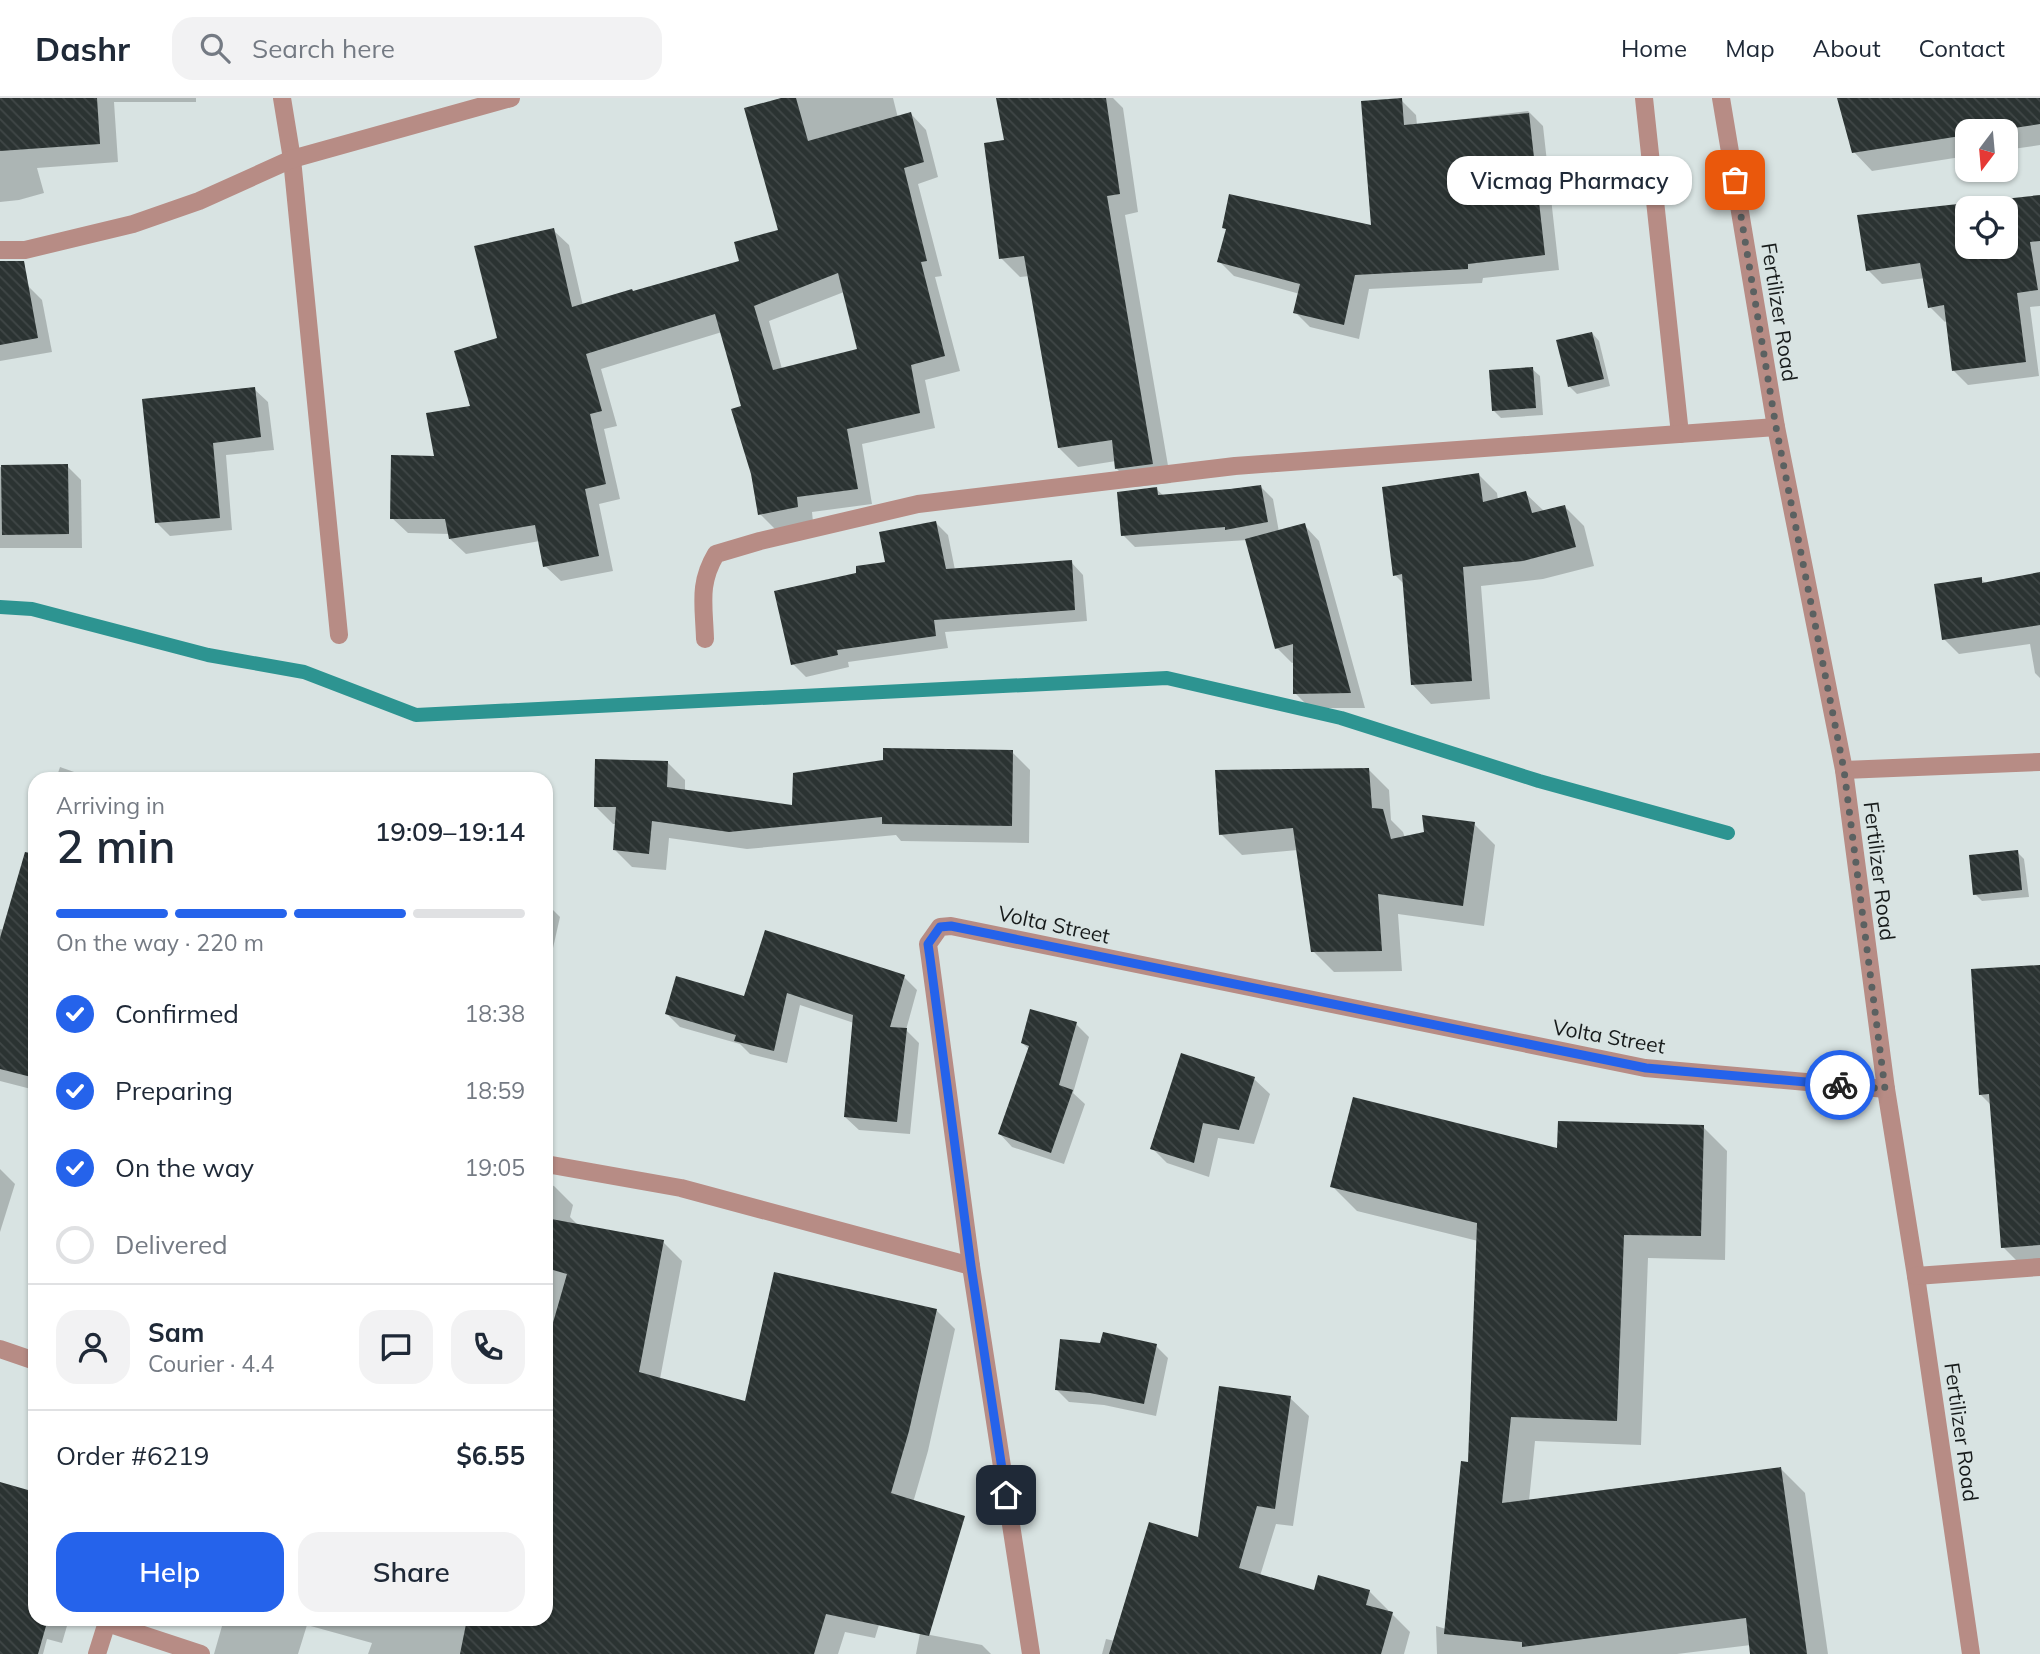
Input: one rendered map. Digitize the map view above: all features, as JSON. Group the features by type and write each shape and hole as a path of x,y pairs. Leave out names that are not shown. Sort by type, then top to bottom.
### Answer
{"street":[{"path":"282,98 292,159 339,635"},
{"path":"0,250 25,250 133,225 199,201 292,159 511,98"},
{"path":"1644,98 1679,434"},
{"name":"Fertilizer Road","path":"1721,98 1776,427 1844,770 1885,1089 1916,1276 1971,1654"},
{"path":"705,639 703,591 706,572 716,554 918,503 1235,466 1776,427"},
{"path":"1844,770 2040,762"},
{"name":"Volta Street","path":"1031,1654 971,1266 928,944 940,927 951,926 1646,1068 1885,1089"},
{"path":"553,1165 681,1188 971,1266"},
{"path":"1916,1276 2040,1267"},
{"path":"0,1349 28,1359"},
{"path":"97,1654 106,1626"},
{"path":"122,1626 201,1654"}],"building":[{"path":"0,98 97,98 100,144 0,151"},
{"path":"781,98 796,98 808,141 911,112 924,162 904,168 927,261 921,262 945,356 911,365 920,413 847,429 858,489 797,497 798,507 758,515 751,474 731,409 741,406 715,314 586,354 602,411 590,414 606,484 585,489 599,556 543,567 535,525 449,539 445,519 390,519 391,455 434,456 426,413 470,406 454,351 497,338 474,246 554,228 572,307 739,261 734,242 778,230 744,108","holes":["838,273 857,349 773,370 754,306"]},
{"path":"996,98 1106,98 1120,194 1107,196 1153,464 1115,469 1112,440 1058,448 1024,256 999,259 984,143 1004,140"},
{"path":"1402,98 1404,125 1529,113 1545,255 1468,264 1468,269 1355,275 1344,325 1293,313 1300,284 1217,262 1226,229 1222,228 1229,194 1371,225 1361,101"},
{"path":"1837,98 2040,98 2040,124 2018,127 2018,119 1955,119 1955,137 1852,153"},
{"path":"2040,195 2040,241 2030,242 2038,290 2017,293 2026,362 1952,371 1944,305 1928,308 1920,263 1866,271 1857,215 1955,204 1955,259 2018,259 2018,197"},
{"path":"0,261 24,261 38,338 0,345"},
{"path":"1592,332 1604,379 1568,387 1556,340"},
{"path":"1533,367 1536,408 1492,411 1489,370"},
{"path":"255,387 261,437 213,443 220,518 155,523 142,399"},
{"path":"68,464 69,534 2,535 1,465"},
{"path":"1479,473 1483,502 1526,491 1532,513 1565,505 1576,547 1523,561 1463,567 1472,681 1411,685 1402,574 1393,576 1382,487"},
{"path":"1261,485 1268,522 1225,530 1225,527 1121,536 1117,492 1157,487 1158,495"},
{"path":"936,521 946,569 1072,560 1075,610 934,620 936,636 837,650 838,655 791,665 774,591 856,573 856,566 885,562 879,532"},
{"path":"1305,523 1351,693 1293,694 1293,644 1275,649 1245,539"},
{"path":"2040,572 2040,625 1942,640 1934,584 1982,577 1982,583"},
{"path":"883,748 1013,750 1012,826 882,824 882,817 729,832 652,821 649,854 613,850 616,807 594,807 595,759 668,761 667,787 792,805 793,773 883,760"},
{"path":"1369,768 1372,808 1383,809 1391,839 1424,832 1422,815 1475,822 1463,906 1378,894 1382,951 1311,952 1293,828 1219,835 1215,770"},
{"path":"2018,850 2022,890 1973,895 1969,855"},
{"path":"25,852 28,853 28,1076 0,1069 0,938"},
{"path":"765,930 905,975 890,1027 907,1028 897,1122 844,1117 853,1015 787,993 774,1051 734,1041 736,1035 665,1014 676,976 744,996"},
{"path":"2040,965 2040,1245 2001,1248 1989,1094 1979,1095 1971,969"},
{"path":"1030,1009 1077,1022 1059,1085 1073,1090 1051,1153 998,1134 1029,1046 1021,1043"},
{"path":"1181,1053 1255,1077 1239,1130 1203,1123 1194,1163 1150,1149"},
{"path":"1353,1097 1557,1148 1558,1121 1704,1125 1701,1236 1624,1235 1617,1421 1511,1417 1502,1503 1781,1467 1807,1654 1750,1654 1746,1618 1522,1647 1522,1642 1444,1634 1461,1461 1468,1462 1477,1223 1330,1187"},
{"path":"553,1219 664,1240 639,1372 745,1401 774,1272 937,1309 909,1431 891,1493 965,1516 929,1636 826,1614 814,1654 460,1654 466,1626 553,1626 553,1323 567,1274 553,1270"},
{"path":"1103,1332 1157,1344 1144,1404 1090,1393 1055,1390 1060,1339 1100,1343"},
{"path":"1219,1386 1291,1396 1275,1509 1257,1506 1239,1568 1314,1590 1318,1575 1370,1590 1366,1605 1393,1612 1381,1654 1109,1654 1149,1522 1198,1537"},
{"path":"0,1482 28,1490 28,1626 46,1626 38,1654 0,1654"}],"waterway":[{"path":"0,607 32,609 208,655 304,672 416,715 1167,678 1341,718 1539,781 1728,833"}],"way so far":[{"path":"1735,180 1776,427 1844,770 1885,1089 1840,1085"}],"place":[{"name":"Vicmag Pharmacy","path":"1735,180"}],"route":[{"path":"1006,1495 971,1266 928,944 940,927 951,926 1646,1068 1840,1085"}]}
